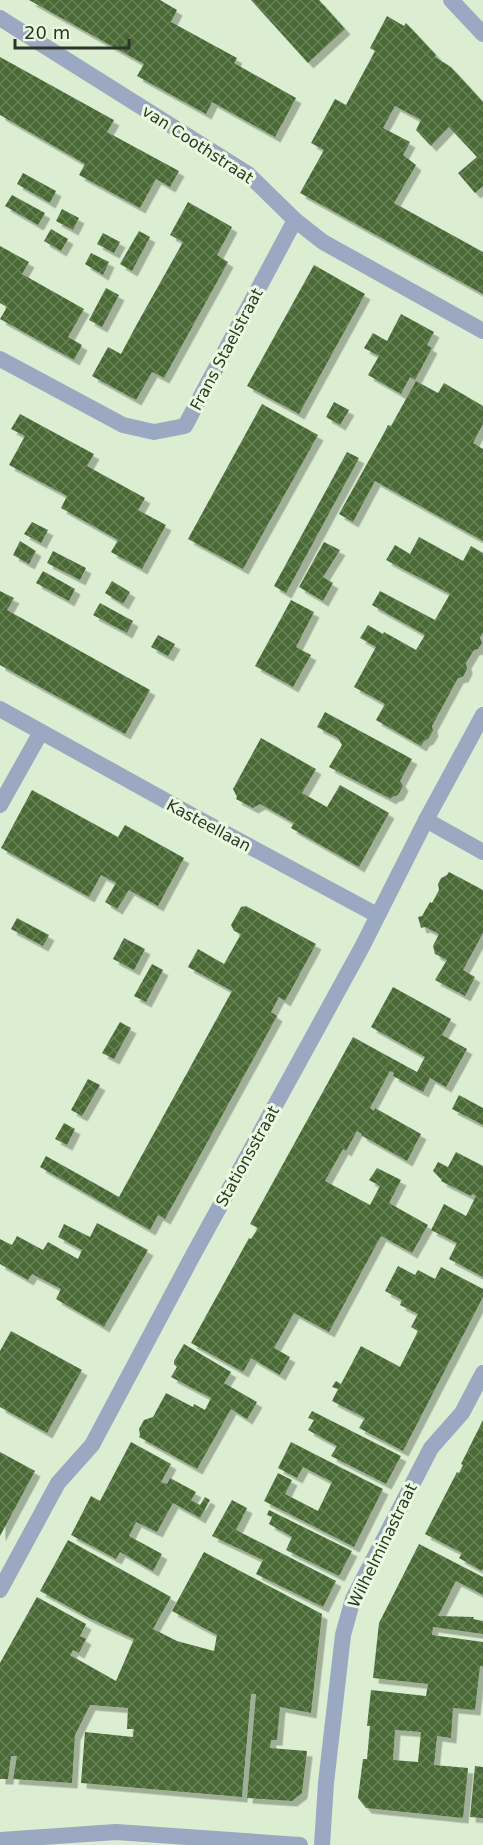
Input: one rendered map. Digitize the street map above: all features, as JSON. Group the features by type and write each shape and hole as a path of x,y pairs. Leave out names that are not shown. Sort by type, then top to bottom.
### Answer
{"street":[{"path":"452,0 483,34"},
{"name":"van Coothstraat","path":"0,18 249,174 295,220 322,242 483,331"},
{"name":"Frans Staelstraat","path":"0,359 123,425 154,432 185,426 295,220"},
{"name":"Kasteellaan","path":"0,709 377,915"},
{"name":"Stationsstraat","path":"0,1590 58,1483 92,1445 362,947 426,820 483,715"},
{"path":"0,806 41,732"},
{"path":"426,820 483,852"},
{"name":"Wilhelminastraat","path":"322,1845 326,1783 343,1635 353,1599 431,1448 462,1413 483,1373"},
{"path":"0,1840 116,1832 300,1845"}],"building":[{"path":"29,0 160,0 177,10 171,22 237,58 234,63 296,98 275,137 212,102 206,114 137,76 144,64"},
{"path":"251,0 319,0 345,29 308,63"},
{"path":"387,16 404,26 406,23 436,55 435,57 451,67 483,102 483,186 475,193 458,173 477,157 449,127 431,146 416,130 421,120 395,106 383,128 410,142 403,155 416,165 394,203 483,252 483,294 300,193 324,150 311,143 335,99 346,105 375,51 370,48"},
{"path":"0,57 114,120 107,132 179,171 170,187 156,179 140,208 79,175 85,164 0,115"},
{"path":"23,173 56,191 50,203 17,184"},
{"path":"12,195 45,213 38,225 5,206"},
{"path":"188,202 232,227 217,255 228,262 164,378 152,372 136,400 92,376 108,347 121,354 183,242 170,235"},
{"path":"62,209 79,218 73,230 56,221"},
{"path":"51,229 68,239 61,251 44,241"},
{"path":"139,231 150,237 132,271 120,264"},
{"path":"103,233 120,242 114,253 97,244"},
{"path":"0,246 29,262 22,274 84,309 68,337 82,345 74,360 0,319 7,307 0,303"},
{"path":"91,253 109,262 103,275 85,264"},
{"path":"314,265 365,294 299,414 247,386"},
{"path":"106,288 119,295 102,327 89,320"},
{"path":"401,314 434,332 427,345 432,348 415,380 410,377 401,394 368,375 379,356 364,348 373,333 387,341"},
{"path":"416,381 438,393 444,383 483,406 483,424 473,443 483,449 483,541 375,481 353,522 339,514 388,425 391,426"},
{"path":"334,402 349,410 340,425 326,417"},
{"path":"262,404 318,435 243,569 188,539"},
{"path":"20,414 94,454 87,466 145,498 138,510 166,525 142,569 111,552 118,540 61,508 67,496 9,465 25,436 11,429"},
{"path":"347,452 359,458 286,593 274,586"},
{"path":"32,522 48,530 41,543 24,534"},
{"path":"419,537 463,561 471,546 483,553 483,633 480,638 482,643 478,649 474,650 466,663 467,669 463,677 458,678 432,726 433,731 421,746 376,720 385,704 354,687 376,647 360,638 368,625 416,650 425,635 372,605 380,591 435,620 450,594 386,560 395,545 410,554"},
{"path":"20,541 36,551 29,564 13,555"},
{"path":"324,542 340,550 323,577 333,583 323,601 299,587"},
{"path":"53,551 86,568 80,580 47,563"},
{"path":"43,571 75,589 69,601 36,583"},
{"path":"112,581 130,592 123,604 105,593"},
{"path":"0,591 14,598 7,610 150,690 125,734 0,665"},
{"path":"291,600 314,612 296,647 311,655 293,687 255,666"},
{"path":"100,603 133,621 127,633 93,615"},
{"path":"158,635 175,644 168,656 151,647"},
{"path":"325,712 412,759 400,781 403,786 398,795 391,799 329,767 342,745 338,738 317,727"},
{"path":"261,738 316,769 302,793 327,807 340,785 389,813 359,867 291,828 294,823 260,804 253,808 236,799 233,789"},
{"path":"32,790 118,837 125,825 184,858 158,906 129,890 117,909 105,902 116,883 101,875 89,897 1,848"},
{"path":"449,872 483,890 483,933 463,970 475,977 465,996 435,980 447,960 435,954 433,946 439,934 425,927 421,928 418,917 422,916 430,902 432,903 439,890 438,884 441,878"},
{"path":"246,906 316,944 285,1001 279,997 271,1012 277,1016 165,1219 158,1215 150,1230 40,1167 46,1156 119,1197 232,991 188,967 198,949 224,964 241,934 234,931 231,925 241,907"},
{"path":"17,918 49,935 43,946 11,929"},
{"path":"124,938 145,949 134,970 113,959"},
{"path":"152,964 163,970 146,1002 134,996"},
{"path":"393,987 451,1019 442,1035 467,1049 446,1087 430,1078 423,1092 393,1076 394,1073 390,1071 370,1108 374,1111 375,1108 421,1134 407,1161 357,1131 346,1151 343,1149 325,1181 370,1205 380,1186 369,1180 377,1168 401,1180 389,1203 428,1225 412,1253 381,1236 329,1332 294,1313 274,1348 290,1357 280,1375 251,1358 243,1372 191,1343 249,1238 251,1239 258,1228 250,1224 353,1037 417,1072 425,1057 371,1027"},
{"path":"120,1022 131,1028 114,1059 102,1053"},
{"path":"88,1079 100,1085 82,1116 71,1110"},
{"path":"459,1095 483,1108 483,1125 452,1109"},
{"path":"64,1123 75,1129 67,1145 55,1139"},
{"path":"456,1152 483,1166 483,1277 449,1259 457,1243 431,1230 444,1204 466,1216 476,1196 472,1194 471,1196 441,1181 433,1171 438,1162 448,1167"},
{"path":"97,1223 148,1250 104,1327 56,1299 61,1289 32,1274 28,1280 0,1264 0,1239 12,1245 17,1236 43,1250 48,1242 78,1259 82,1250 58,1237 64,1224 90,1237"},
{"path":"398,1266 415,1275 418,1270 435,1279 441,1267 483,1289 483,1297 403,1451 359,1428 365,1418 332,1401 338,1389 332,1387 336,1381 341,1384 361,1346 400,1367 418,1331 411,1327 418,1314 400,1305 402,1300 385,1291"},
{"path":"11,1331 82,1370 47,1433 0,1407 0,1351"},
{"path":"184,1344 231,1372 224,1383 257,1402 247,1419 231,1409 197,1469 139,1437 139,1429 144,1420 153,1417 166,1393 193,1407 194,1404 205,1410 211,1398 171,1377 177,1367 174,1361"},
{"path":"312,1411 401,1456 386,1484 331,1456 337,1446 308,1430 314,1420 308,1418"},
{"path":"483,1420 482,1571 459,1558 462,1553 425,1534 457,1472 459,1473 463,1465 461,1464"},
{"path":"131,1442 171,1464 161,1482 167,1484 170,1478 196,1492 191,1500 200,1505 205,1497 210,1500 200,1518 173,1503 157,1532 136,1522 129,1536 162,1554 153,1571 120,1552 116,1559 71,1535 91,1496 100,1501"},
{"path":"291,1442 383,1489 354,1547 264,1501 278,1473 292,1480 285,1494 318,1511 332,1482 303,1467 297,1478 278,1468"},
{"path":"0,1452 35,1471 0,1536"},
{"path":"232,1500 247,1508 236,1530 336,1581 323,1607 256,1574 263,1560 212,1536"},
{"path":"269,1510 352,1551 339,1576 286,1550 292,1537 269,1524 272,1517 267,1515"},
{"path":"68,1540 171,1597 153,1629 177,1641 214,1651 217,1635 172,1611 204,1552 322,1614 311,1713 280,1707 277,1740 271,1740 270,1748 307,1751 302,1793 292,1801 247,1798 256,1694 251,1694 242,1797 81,1783 85,1732 133,1737 134,1729 127,1729 128,1708 90,1705 75,1735 72,1783 13,1779 17,1756 11,1756 8,1779 0,1779 0,1663 37,1597 86,1624 80,1636 86,1639 79,1653 73,1650 70,1655 116,1681 134,1639 40,1591"},
{"path":"419,1544 483,1577 483,1595 456,1581 438,1616 474,1617 473,1619 483,1621 483,1634 433,1627 432,1635 483,1642 483,1667 480,1666 475,1710 453,1708 451,1738 437,1736 434,1765 468,1768 463,1818 366,1808 358,1798 363,1759 367,1759 370,1726 367,1726 371,1690 426,1696 428,1684 373,1678 379,1623","holes":["395,1730 421,1732 418,1762 393,1760"]},
{"path":"475,1766 483,1767 483,1818 470,1817"}]}
